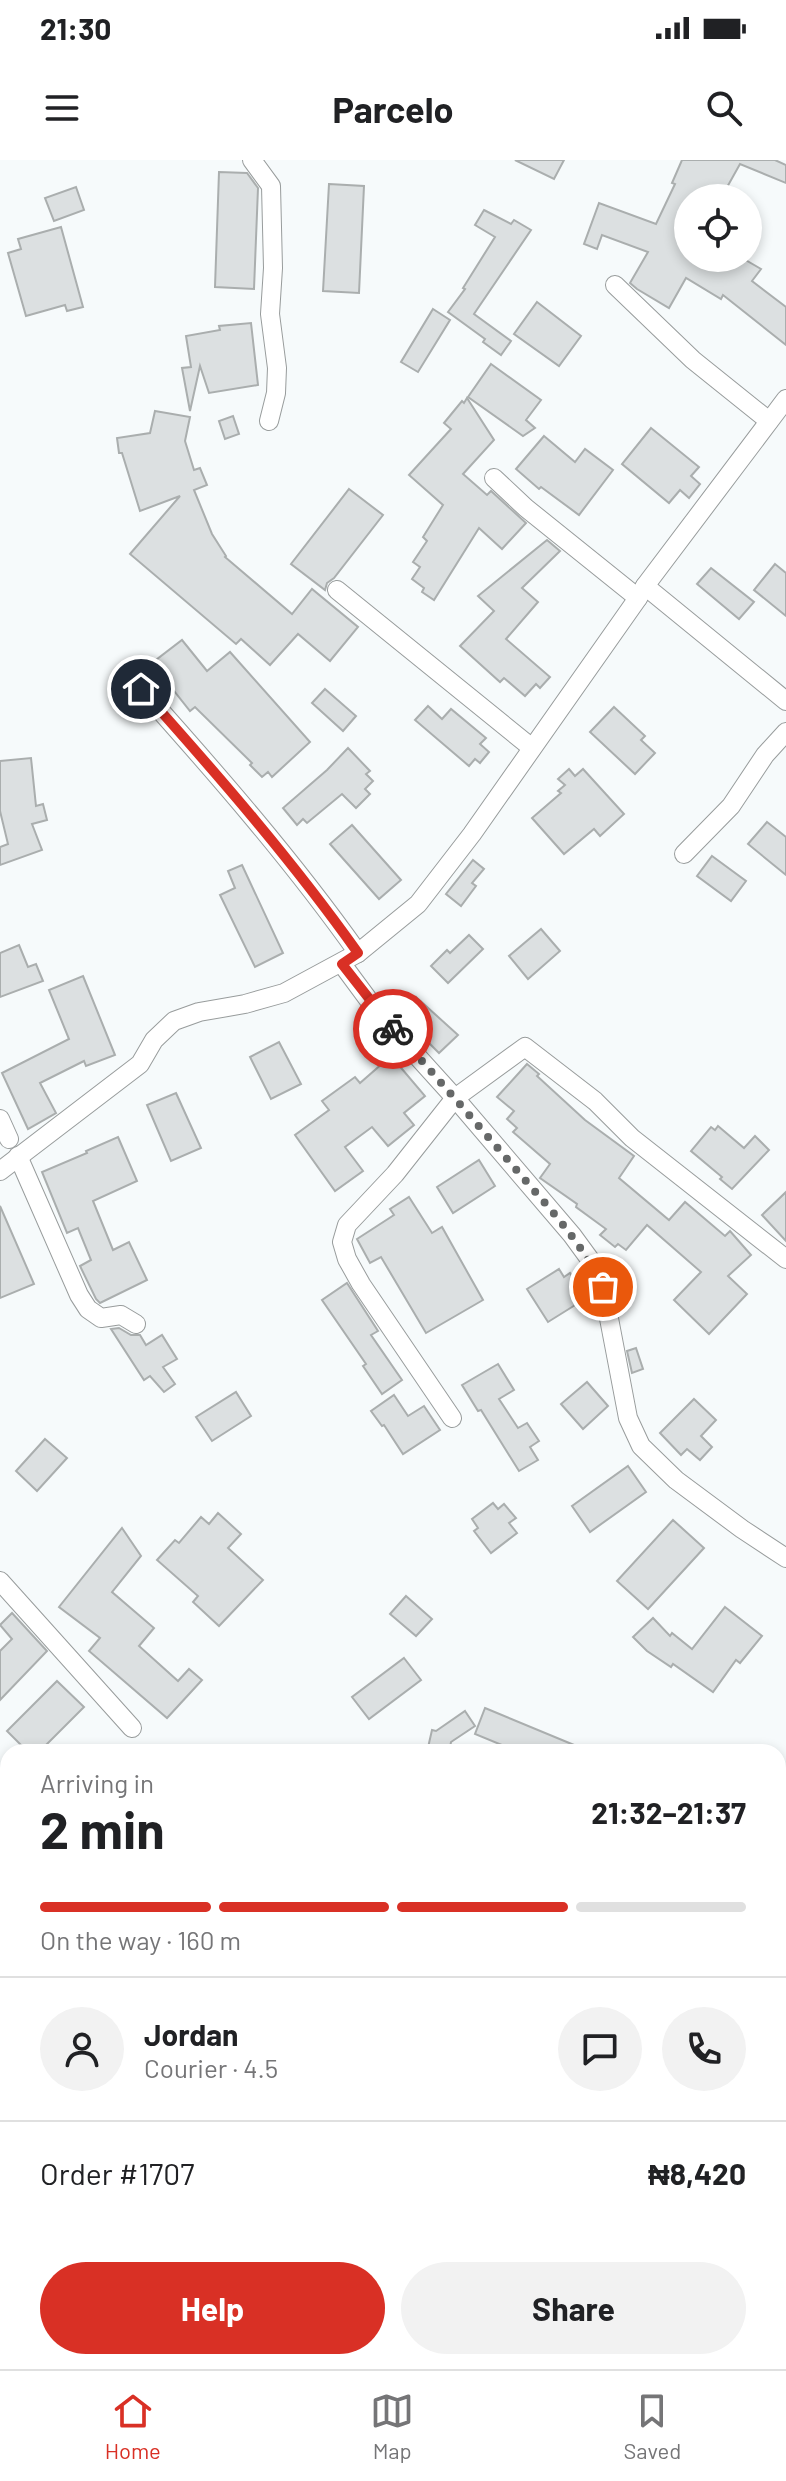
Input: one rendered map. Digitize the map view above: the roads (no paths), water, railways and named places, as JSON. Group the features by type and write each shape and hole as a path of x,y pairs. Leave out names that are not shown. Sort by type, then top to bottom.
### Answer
{"street":[{"path":"252,160 271,186 273,268 270,314 277,368 276,393 269,421"},
{"path":"615,285 693,360 769,421"},
{"path":"0,1171 140,1064 154,1040 174,1021 199,1012 284,993 342,964 418,904 472,834 642,592 786,399"},
{"path":"494,478 526,508 786,701"},
{"path":"337,590 532,748"},
{"path":"141,689 265,831 313,890 358,953"},
{"path":"684,854 731,806 765,755 786,732"},
{"path":"342,964 379,1014 455,1098 591,1261 603,1287 628,1418 641,1446 676,1480 786,1558"},
{"path":"452,1418 361,1284 347,1259 342,1242 347,1225 395,1174 455,1098 525,1047 595,1101 632,1138 786,1259"},
{"path":"0,1119 9,1139"},
{"path":"18,1156 62,1259 88,1309 101,1318 121,1315 136,1324"},
{"path":"0,1581 132,1728"}]}
